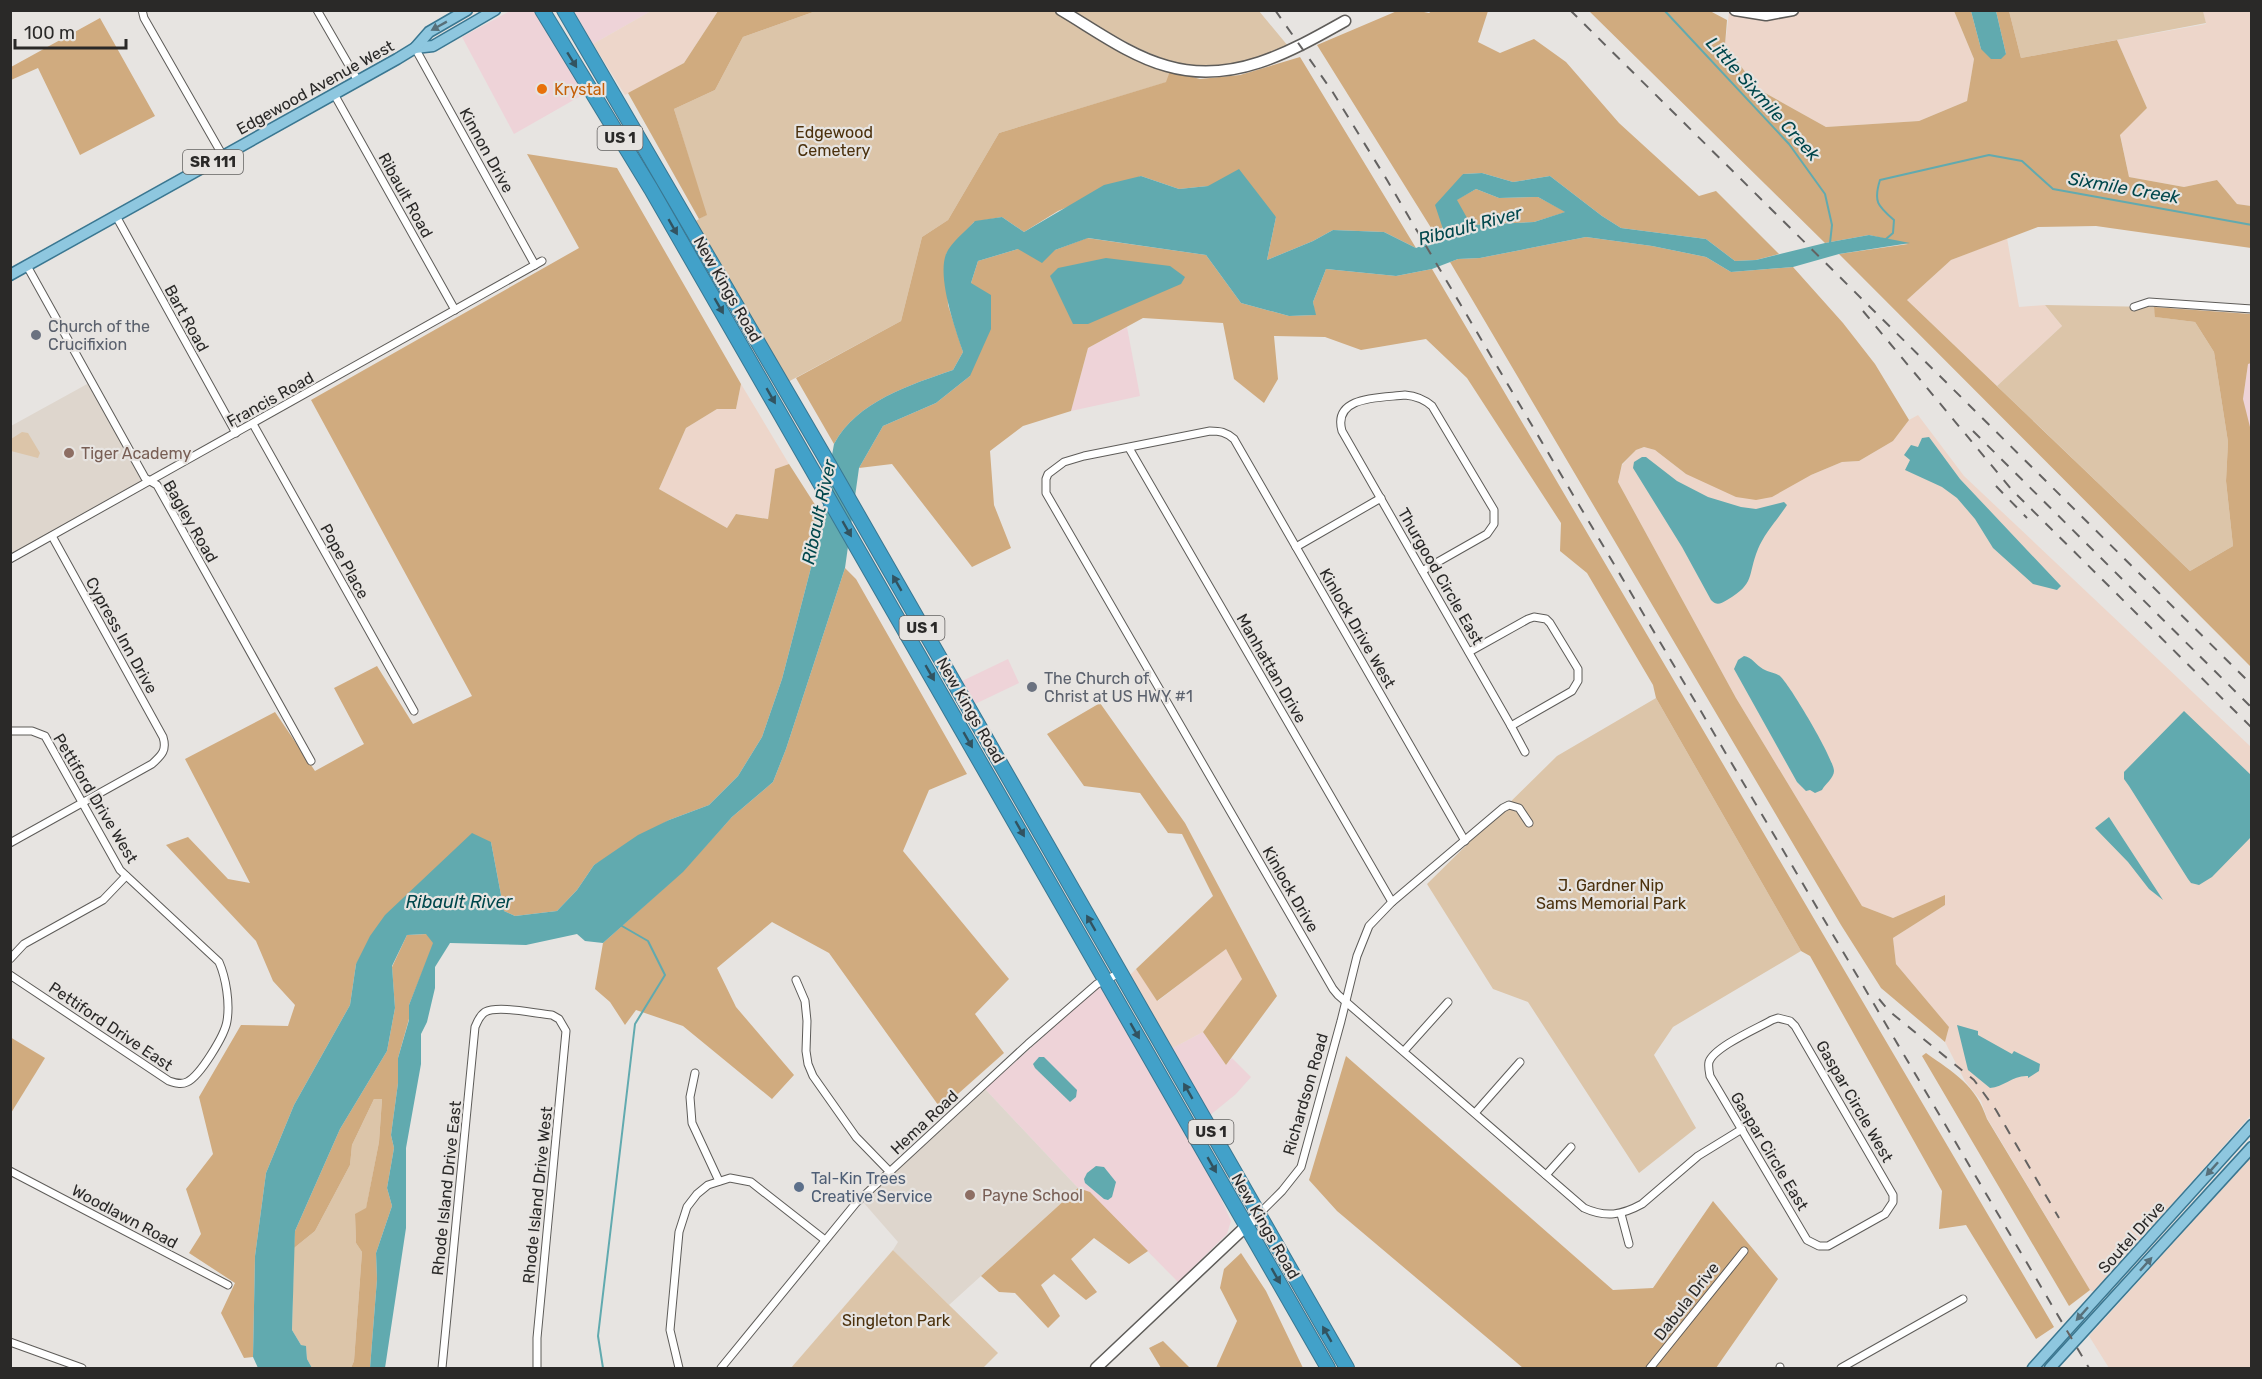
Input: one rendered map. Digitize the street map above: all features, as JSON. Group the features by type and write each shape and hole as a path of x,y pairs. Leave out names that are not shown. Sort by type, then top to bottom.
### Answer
{"highway":[{"name":"New Kings Road","path":"542,10 651,189 1329,1368"},
{"name":"New Kings Road","path":"564,10 823,454 1347,1368"}],"main road":[{"name":"Edgewood Avenue West","path":"10,275 415,48 429,32 467,10"},
{"name":"Edgewood Avenue West","path":"415,48 433,46 495,10"},
{"name":"Soutel Drive","path":"2033,1368 2252,1125"},
{"name":"Soutel Drive","path":"2050,1368 2252,1147"}],"street":[{"path":"141,10 223,156"},
{"path":"317,10 358,81"},
{"path":"1061,10 1147,58 1166,66 1201,71 1230,70 1264,62 1345,21"},
{"path":"1735,10 1766,15 1793,10"},
{"name":"Kinnon Drive","path":"415,48 539,263"},
{"name":"Ribault Road","path":"334,94 455,310"},
{"name":"Bart Road","path":"116,216 236,433"},
{"name":"Francis Road","path":"10,559 539,263"},
{"name":"Bagley Road","path":"27,266 146,478 157,485 311,761"},
{"path":"2134,307 2149,302 2252,309"},
{"path":"741,345 755,338"},
{"name":"Thurgood Circle East","path":"1422,571 1487,534 1494,524 1494,510 1432,406 1421,399 1405,395 1356,402 1342,412 1340,418 1342,431 1525,752"},
{"name":"Pope Place","path":"253,424 414,711"},
{"name":"Kinlock Drive West","path":"1130,448 1210,431 1223,432 1234,439 1465,841"},
{"name":"Kinlock Drive","path":"1130,448 1064,462 1055,467 1046,479 1046,493 1333,990 1584,1208 1602,1214 1621,1214"},
{"name":"Manhattan Drive","path":"1130,448 1392,902"},
{"path":"1296,547 1381,498"},
{"name":"Cypress Inn Drive","path":"52,536 164,736 165,749 152,764 83,802"},
{"path":"1469,652 1528,619 1540,618 1550,622 1578,669 1578,681 1572,691 1511,726"},
{"name":"Pettiford Drive West","path":"10,730 32,731 45,736 120,870 219,962 224,978 228,1011 224,1031 218,1043"},
{"path":"991,779 1004,771"},
{"path":"10,843 83,802"},
{"name":"Richardson Road","path":"1096,1368 1282,1191 1301,1167 1364,935 1377,916 1503,808 1509,805 1519,808 1529,823"},
{"path":"10,959 24,944 103,900 126,876"},
{"name":"Hema Road","path":"721,1368 856,1203 1028,1044 1097,984 1120,973"},
{"name":"Pettiford Drive East","path":"10,975 175,1083 182,1084 194,1077 218,1043"},
{"path":"796,980 805,1001 806,1051 813,1076 856,1137 890,1172"},
{"path":"1404,1051 1448,1002"},
{"name":"Rhode Island Drive East","path":"442,1368 475,1027 479,1017 496,1010 552,1015 563,1025"},
{"name":"Gaspar Circle East","path":"1784,1019 1772,1020 1717,1051 1709,1062 1710,1076 1807,1240 1819,1246"},
{"name":"Gaspar Circle West","path":"1784,1019 1795,1026 1891,1189 1893,1202 1885,1214 1834,1244 1819,1246"},
{"name":"Rhode Island Drive West","path":"537,1368 537,1338 566,1036 563,1025"},
{"path":"1475,1113 1520,1062"},
{"path":"695,1072 690,1096 692,1123 719,1180"},
{"path":"1629,1244 1621,1214 1642,1204 1698,1156 1742,1129"},
{"path":"1546,1175 1570,1148"},
{"name":"Woodlawn Road","path":"10,1171 228,1285"},
{"path":"679,1368 670,1329 679,1232 687,1207 708,1185 730,1178 751,1182 825,1240"},
{"name":"Dabula Drive","path":"1650,1368 1743,1251"},
{"path":"1841,1368 1963,1299"},
{"path":"10,1342 82,1368"}],"shaded area":[{"path":"1433,10 1488,11 1478,42 1500,53 1534,39 1566,62 1619,123 1699,196 1716,191 1779,254 1756,260 1735,261 1706,239 1621,228 1550,176 1513,182 1482,173 1463,174 1438,239 1317,45 1397,11 1429,13"},
{"path":"1804,10 1954,11 1974,59 1967,101 1919,121 1826,127 1758,89 1725,45 1729,13 1749,18 1771,19 1791,16"},
{"path":"510,11 537,13 586,93 514,134 462,37"},
{"path":"574,11 651,11 593,44"},
{"path":"651,11 718,11 684,63 625,95 593,44"},
{"path":"718,11 816,11 743,37 715,90 674,109 707,215 699,219 628,93 684,63"},
{"path":"1589,11 1710,11 1727,20 1725,45 1758,89 1826,127 1919,121 1967,101 1974,59 1954,11 1971,11 1981,49 2006,54 1996,11 2009,11 2021,58 2117,40 2147,108 2120,135 2129,177 2184,187 2217,180 2237,204 2251,206 2251,248 2096,226 2038,227 1951,260 1907,300 2190,571 2233,546 2226,481 2228,442 2214,352 2195,322 2155,317 2154,307 2251,314 2251,363 2248,364 2243,399 2252,435 2251,667 1839,254 1908,244 1869,235 1825,243"},
{"path":"2203,11 2251,11 2251,206 2237,204 2217,180 2184,187 2129,177 2120,134 2147,108 2117,40 2206,24"},
{"path":"100,18 155,116 80,155 38,68 11,80 11,67"},
{"path":"1300,57 1416,248 1384,232 1333,230 1267,260 1276,217 1208,186 1179,189 1141,176 1058,211 1024,232 1002,217 974,222 946,254 948,305 963,352 953,370 886,396 856,416 834,444 796,378 901,321 922,237 948,220 999,133 1166,82 1170,71 1200,79 1240,75"},
{"path":"527,154 617,168 741,384 736,409 717,409 686,428 659,489 727,528 736,514 768,519 775,469 789,464 821,514 814,556 782,679 762,737 738,776 709,805 669,820 594,865 577,890 557,911 515,916 504,911 491,842 356,964 350,1005 294,1105 266,1173 255,1256 253,1357 244,1358 221,1313 235,1283 189,1253 201,1234 186,1189 213,1154 199,1097 241,1025 288,1026 295,1005 273,981 256,941 166,845 188,837 228,879 250,883 185,759 275,712 315,771 364,744 334,688 377,666 413,724 472,696 311,400 579,248"},
{"path":"1476,189 1499,198 1538,197 1566,212 1534,222 1470,225 1456,200"},
{"path":"1586,237 1652,246 1706,257 1731,272 1793,267 1843,323 1875,364 1909,420 1893,441 1859,461 1842,462 1811,475 1772,497 1756,500 1736,497 1686,474 1655,450 1644,447 1636,450 1622,464 1618,482 1736,698 1862,906 1893,918 1945,895 1945,905 1893,938 1896,964 1949,1027 1945,1042 1881,988 1841,925 1450,262"},
{"path":"1087,238 1206,255 1241,303 1289,316 1315,315 1313,302 1326,269 1396,276 1432,269 2054,1327 2036,1339 1966,1225 1939,1229 1942,1191 1810,956 1801,951 1656,698 1653,685 1587,573 1560,551 1561,523 1467,378 1426,339 1361,350 1325,337 1274,336 1278,379 1264,403 1234,379 1223,323 1143,318 1088,348 1071,411 1023,426 990,451 994,505 1011,548 972,567 892,464 859,468 883,426 936,403 970,376 971,283 978,261 1018,249 1055,250"},
{"path":"2007,238 2019,307 2045,305 2062,326 1997,386 1907,300 1951,260"},
{"path":"1127,327 1140,396 1071,411 1088,348"},
{"path":"2248,363 2251,363 2251,435 2243,399"},
{"name":"Tiger Academy","path":"89,383 143,481 11,556 11,426"},
{"path":"741,384 789,464 775,469 768,519 737,514 727,528 659,489 686,428 717,409 736,409"},
{"path":"1918,415 1964,476 2251,747 2251,1115 2094,1292 2090,1290 1987,1118 1981,1101 1965,1081 1945,1042 1949,1027 1896,964 1893,938 1945,905 1945,896 1893,918 1862,906 1736,698 1618,482 1622,465 1636,450 1644,447 1655,450 1686,474 1811,475 1842,462 1859,461 1893,441 1909,420"},
{"path":"845,568 856,579 967,774 929,790 903,851 1009,979 975,1014 1004,1053 941,1109 829,953 772,922 717,968 736,1007 794,1075 772,1099 683,1026 636,1010 625,1025 610,1002 595,989 603,943 682,872 732,817 773,782"},
{"path":"1008,659 1019,683 973,705 960,682"},
{"path":"1100,703 1185,823 1277,996 1226,1065 1203,1032 1242,979 1226,949 1157,1001 1136,969 1213,896 1182,834 1168,833 1140,793 1084,786 1047,734"},
{"path":"427,934 434,943 409,1005 409,1019 398,1058 398,1083 391,1135 394,1148 387,1188 392,1206 376,1253 377,1279 370,1368 351,1368 354,1361 362,1252 356,1243 355,1214 366,1208 379,1142 382,1099 374,1099 352,1145 350,1165 315,1231 294,1248 295,1231 340,1129 387,1051 395,1008 392,967 407,935"},
{"path":"1226,948 1242,979 1203,1032 1171,1049 1129,976 1136,969 1158,1001"},
{"path":"1102,984 1207,1167 1231,1221 1227,1234 1178,1282 1090,1193 1078,1188 985,1089"},
{"path":"1203,1032 1226,1065 1232,1058 1251,1077 1236,1094 1209,1116 1171,1049"},
{"path":"10,1037 45,1058 11,1113 10,1113"},
{"path":"1926,1053 1963,1081 1977,1097 1987,1119 2090,1290 2069,1306 1922,1056"},
{"path":"1346,1056 1613,1290 1653,1288 1713,1201 1778,1279 1716,1368 1523,1368 1337,1211 1309,1180"},
{"name":"Payne School","path":"985,1089 1078,1188 949,1305 893,1250 898,1242 863,1202"},
{"path":"2251,1157 2251,1368 2109,1368 2089,1336"},
{"path":"1078,1188 1090,1192 1148,1251 1129,1264 1094,1238 1071,1259 1097,1292 1086,1300 1054,1274 1041,1285 1060,1316 1048,1328 1015,1293 999,1292 981,1276"},
{"path":"1241,1253 1266,1291 1303,1368 1216,1368 1237,1321 1220,1288 1224,1269"},
{"path":"1163,1341 1190,1368 1161,1368 1149,1348"}],"green space":[{"name":"Edgewood Cemetery","path":"816,11 1054,11 1147,63 1170,71 1167,82 999,133 948,220 922,237 901,321 786,383 694,222 706,215 674,109 715,90 743,37"},
{"path":"1071,11 1259,11 1288,46 1255,59 1226,65 1200,66 1175,62 1126,42"},
{"path":"2009,11 2203,11 2206,23 2021,58"},
{"path":"2045,305 2154,307 2156,317 2195,322 2214,352 2228,442 2226,481 2233,546 2190,571 1997,386 2062,326"},
{"path":"22,432 28,433 40,453 38,458 11,451 11,439"},
{"name":"J. Gardner Nip Sams Memorial Park","path":"1656,698 1801,951 1673,1027 1654,1055 1696,1128 1639,1173 1528,1002 1493,989 1427,884 1557,756"},
{"path":"374,1099 382,1099 379,1142 366,1209 355,1215 356,1243 362,1252 354,1361 351,1368 312,1368 307,1359 306,1347 301,1345 292,1330 294,1248 315,1231 350,1165 352,1145"},
{"name":"Singleton Park","path":"893,1250 998,1353 983,1368 791,1368"}],"water":[{"path":"1971,11 1996,11 2006,54 2001,59 1991,59 1981,49"},
{"name":"Ribault River","path":"1239,169 1276,217 1267,260 1333,230 1384,232 1416,248 1438,239 1443,229 1435,205 1463,174 1482,173 1513,182 1550,176 1621,228 1706,239 1735,261 1756,260 1869,235 1910,243 1839,254 1793,267 1731,272 1706,257 1652,246 1586,237 1480,258 1458,259 1432,269 1396,276 1326,269 1313,302 1316,315 1289,316 1241,303 1206,255 1088,238 1055,250 1042,263 1018,249 978,261 971,283 991,295 991,329 970,376 936,403 883,426 859,468 845,568 773,782 732,817 683,872 603,943 585,941 577,934 526,945 450,943 435,967 435,988 427,1022 421,1034 421,1064 406,1148 406,1228 385,1368 370,1368 377,1279 376,1253 392,1206 387,1188 394,1148 391,1135 398,1083 398,1058 409,1020 409,1005 433,943 426,934 407,935 392,966 395,1008 387,1051 340,1129 295,1231 292,1330 301,1345 306,1346 307,1359 312,1368 258,1368 253,1357 255,1256 266,1173 294,1105 350,1005 356,964 370,936 385,915 472,833 491,842 504,911 515,916 557,911 577,890 594,865 638,835 709,805 738,776 762,737 782,679 814,556 834,444 856,416 870,406 886,396 953,370 963,352 945,289 944,264 951,245 975,221 1002,217 1024,232 1104,185 1141,176 1179,189 1208,186","holes":["1476,189 1499,198 1538,197 1565,212 1534,222 1471,225 1457,200"]},
{"path":"1106,258 1170,266 1185,277 1181,284 1088,324 1073,324 1050,276 1058,268"},
{"path":"1929,437 1960,479 2061,586 2057,590 2033,584 1993,548 1975,519 1957,498 1942,487 1905,470 1910,460 1904,455 1911,445 1918,447 1922,438"},
{"path":"1646,457 1677,481 1708,497 1756,509 1784,502 1787,505 1761,543 1747,584 1727,600 1719,604 1711,600 1682,547 1633,468 1634,462"},
{"path":"1744,656 1763,669 1780,676 1811,722 1834,771 1833,776 1822,790 1815,793 1810,790 1806,791 1797,782 1734,669 1738,660"},
{"path":"2184,711 2251,775 2251,837 2212,877 2199,885 2191,883 2188,879 2124,779 2124,772"},
{"path":"2109,817 2163,900 2149,889 2128,862 2095,828"},
{"path":"1957,1025 1978,1031 1978,1035 2012,1054 2014,1051 2040,1064 2039,1071 2028,1078 2028,1076 2018,1077 1990,1088 1968,1070"},
{"path":"1039,1057 1044,1057 1077,1090 1076,1097 1070,1102 1035,1068 1033,1064"},
{"path":"1096,1166 1104,1167 1116,1182 1112,1197 1108,1200 1085,1183 1087,1173"}],"waterway":[{"name":"Little Sixmile Creek","path":"1664,10 1789,144 1825,194 1832,225 1830,243"},
{"name":"Sixmile Creek","path":"1886,239 1893,233 1894,220 1878,203 1880,180 1989,155 2022,161 2053,189 2252,225"},
{"path":"603,1368 598,1336 635,1024 665,975 648,941 622,926"}],"railway":[{"path":"1275,10 1332,91 1387,180 2089,1368"},
{"path":"1570,10 2252,685"},
{"path":"1863,311 2012,490 2252,728"},
{"path":"1973,431 2252,708"},
{"path":"1996,486 2027,518"},
{"path":"1879,999 1889,1011 1974,1080 1996,1110 2059,1218"}],"place":[{"name":"Krystal","path":"542,89"},
{"name":"Church of the Crucifixion","path":"36,335"},
{"name":"Tiger Academy","path":"69,453"},
{"name":"The Church of Christ at US HWY #1","path":"1032,687"},
{"name":"Tal-Kin Trees Creative Service","path":"799,1187"},
{"name":"Payne School","path":"970,1195"}]}
